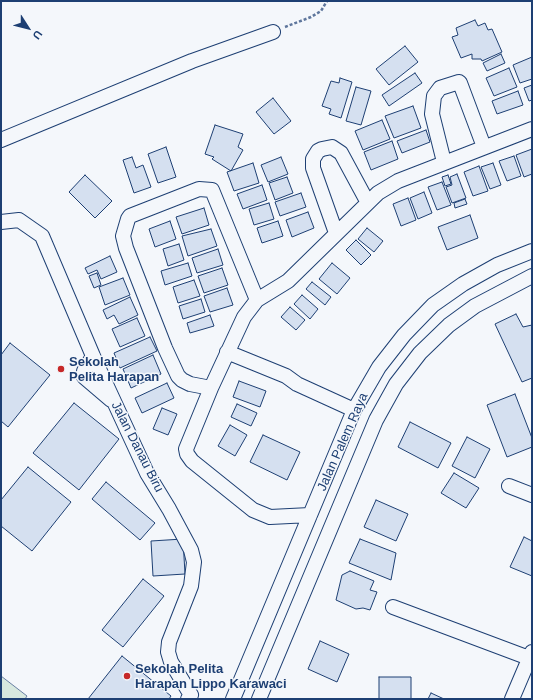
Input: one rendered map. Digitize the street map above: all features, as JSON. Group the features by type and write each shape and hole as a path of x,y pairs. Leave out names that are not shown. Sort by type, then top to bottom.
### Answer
{"street":[{"path":"1,140 192,61 273,32"},
{"path":"444,162 432,114 434,96 440,88 459,82 460,83 484,148"},
{"path":"310,515 270,517 253,510 187,454 186,449 211,388 244,317 257,300 288,281 378,193 398,181 532,129"},
{"path":"336,234 313,168 314,159 318,152 322,149 332,148 341,153 368,203"},
{"path":"211,388 186,383 178,376 165,348 126,248 123,236 128,219 130,216 199,189 208,188 212,190 257,300"},
{"name":"Jalan Danau Biru","path":"1,222 19,220 42,236 93,356 147,473 169,509 191,550 194,562 191,586 169,642 168,652 171,662 191,695 188,699"},
{"name":"Jalan Palem Raya","path":"233,699 356,407 379,367 404,334 433,305 463,284 497,265 532,251"},
{"name":"Jalan Palem Raya","path":"259,699 376,420 396,384 420,353 449,325 475,306 532,276"},
{"path":"227,352 286,376 297,384 356,407"},
{"path":"509,486 532,495"},
{"path":"393,607 531,655 512,699"}],"path":[{"path":"273,32 311,17 321,11 327,1"}],"shaded area":[{"path":"1,676 27,696 25,699 1,699"}],"building":[{"path":"475,20 478,26 485,23 488,30 492,29 502,52 482,61 481,59 472,59 472,54 461,58 452,37 458,35 456,28"},
{"path":"405,46 418,62 389,85 376,69"},
{"path":"501,54 505,63 487,71 483,63"},
{"path":"532,57 532,79 520,83 513,65"},
{"path":"509,68 517,87 494,96 486,78"},
{"path":"415,73 422,83 389,106 382,95"},
{"path":"340,78 352,82 341,118 329,114 331,109 322,106 331,81 339,83"},
{"path":"532,85 532,100 529,101 524,88"},
{"path":"356,87 371,91 361,125 346,121"},
{"path":"518,91 523,105 497,114 492,101"},
{"path":"273,98 291,121 274,134 256,112"},
{"path":"413,106 421,128 394,138 385,116"},
{"path":"382,120 390,139 363,150 355,131"},
{"path":"215,125 243,134 238,147 243,150 231,171 212,159 214,157 205,154"},
{"path":"426,130 430,142 402,153 397,141"},
{"path":"392,141 398,159 371,170 364,152"},
{"path":"166,147 176,177 158,183 148,154"},
{"path":"532,149 532,174 524,177 516,155"},
{"path":"514,156 521,176 507,181 499,161"},
{"path":"132,157 136,168 143,165 151,187 134,193 123,160"},
{"path":"281,157 288,174 268,182 261,165"},
{"path":"253,163 259,183 234,191 227,172"},
{"path":"493,163 501,185 490,189 481,167"},
{"path":"479,166 488,191 473,196 464,172"},
{"path":"457,174 466,198 452,203 446,187 452,185 450,177"},
{"path":"85,175 112,201 95,218 69,192"},
{"path":"448,175 451,184 445,186 442,177"},
{"path":"287,177 293,193 275,200 269,183"},
{"path":"442,182 451,205 437,210 428,187"},
{"path":"262,185 267,200 243,209 237,194"},
{"path":"424,192 432,213 418,219 410,198"},
{"path":"301,193 306,207 280,216 275,202"},
{"path":"408,198 416,220 401,226 393,204"},
{"path":"465,199 467,204 455,208 454,203"},
{"path":"269,203 274,219 254,225 249,209"},
{"path":"204,208 209,225 182,234 176,217"},
{"path":"308,212 314,228 292,237 286,220"},
{"path":"470,215 478,238 447,250 438,227"},
{"path":"170,221 176,239 155,247 149,229"},
{"path":"278,221 283,236 262,243 257,228"},
{"path":"367,228 383,241 374,252 358,239"},
{"path":"211,229 217,246 188,256 182,236"},
{"path":"356,240 371,255 361,265 346,250"},
{"path":"179,244 184,260 168,266 163,249"},
{"path":"218,249 223,265 197,273 192,258"},
{"path":"110,256 117,272 101,279 97,270 88,274 85,268"},
{"path":"188,263 192,276 165,285 161,271"},
{"path":"332,263 350,278 337,294 319,279"},
{"path":"222,268 228,285 204,293 198,276"},
{"path":"97,273 101,285 94,288 89,276"},
{"path":"123,278 130,295 105,305 99,287"},
{"path":"194,280 200,296 178,303 173,287"},
{"path":"312,282 331,297 325,305 306,289"},
{"path":"227,288 233,305 210,312 204,296"},
{"path":"302,295 318,309 310,319 294,304"},
{"path":"130,297 138,315 119,324 114,315 107,319 103,310"},
{"path":"201,299 205,312 183,319 179,306"},
{"path":"290,307 305,320 296,330 281,317"},
{"path":"516,314 523,327 532,325 532,378 522,382 495,324"},
{"path":"210,315 214,326 190,333 187,323"},
{"path":"137,318 145,336 120,347 112,329"},
{"path":"150,337 157,351 120,368 114,353"},
{"path":"10,343 50,375 8,427 1,421 1,355"},
{"path":"153,355 161,374 131,388 123,369"},
{"path":"239,381 266,391 260,407 233,397"},
{"path":"167,383 174,398 142,413 135,398"},
{"path":"515,394 532,438 532,447 507,457 487,405"},
{"path":"74,403 119,439 79,490 33,453"},
{"path":"237,404 257,413 251,426 231,417"},
{"path":"162,408 177,414 168,435 153,429"},
{"path":"410,422 451,443 438,468 398,447"},
{"path":"230,425 247,435 235,456 218,446"},
{"path":"263,435 300,452 287,480 250,462"},
{"path":"467,437 490,449 475,478 452,466"},
{"path":"28,467 71,502 32,551 1,526 1,500"},
{"path":"454,473 479,488 466,508 441,493"},
{"path":"106,482 155,523 140,540 92,499"},
{"path":"376,500 408,514 396,541 364,527"},
{"path":"524,537 532,541 532,576 510,567"},
{"path":"183,539 185,574 153,576 151,541"},
{"path":"360,539 396,553 391,580 349,563"},
{"path":"350,571 374,581 370,590 377,592 370,610 363,608 356,609 336,600 342,575"},
{"path":"143,579 164,596 123,647 102,630"},
{"path":"320,641 349,654 337,682 308,669"},
{"name":"Sekolah Pelita Harapan Lippo Karawaci","path":"122,656 171,696 169,699 88,699"},
{"path":"379,677 411,677 411,699 379,699"},
{"path":"431,693 444,699 428,699"}],"place":[{"name":"Sekolah Pelita Harapan","path":"61,369"},
{"name":"Sekolah Pelita Harapan Lippo Karawaci","path":"127,676"}]}
